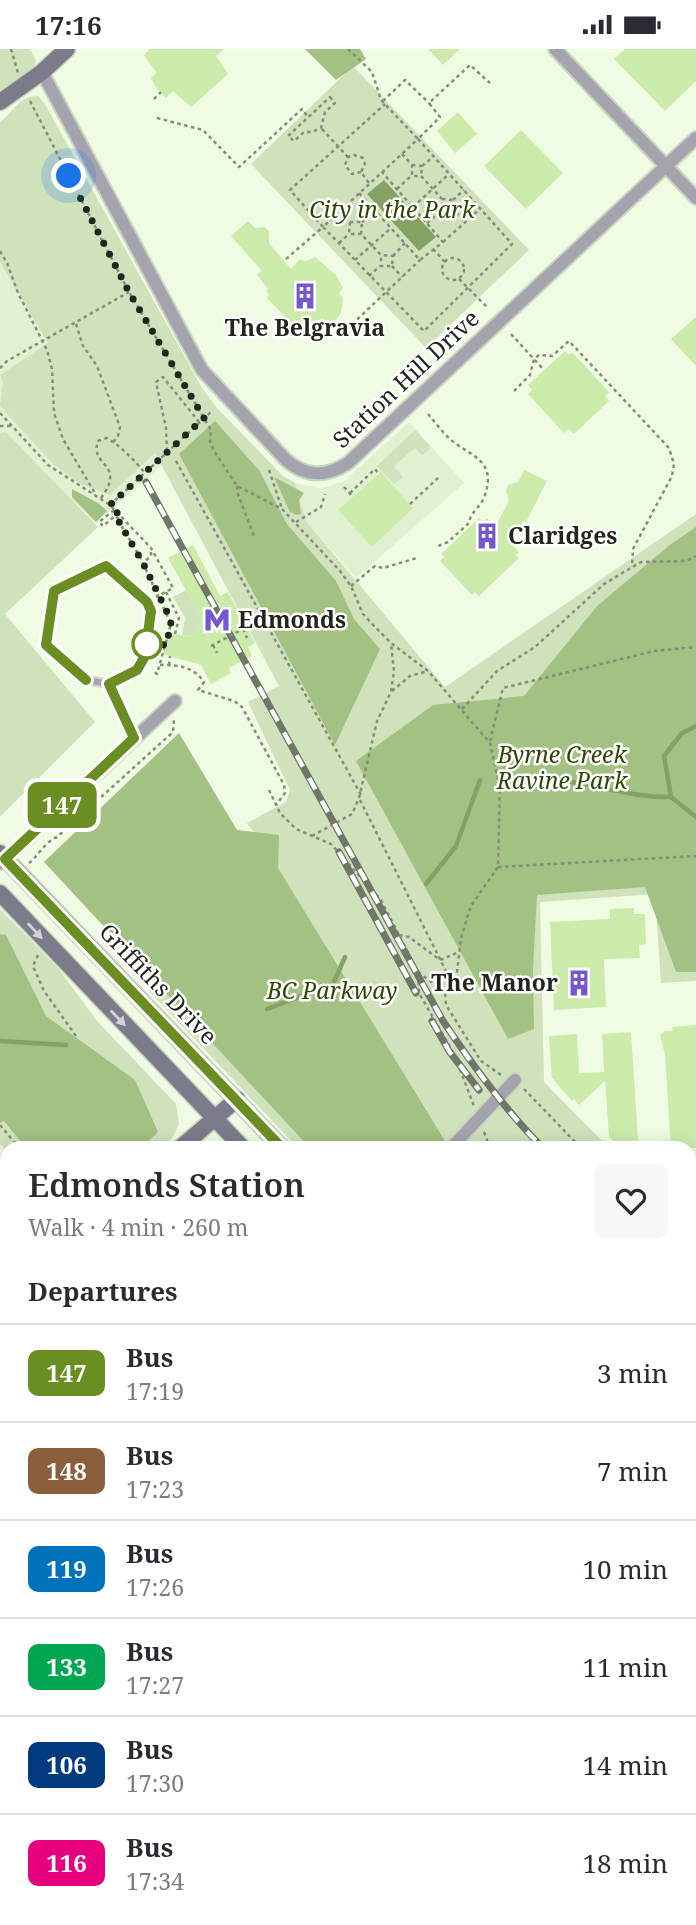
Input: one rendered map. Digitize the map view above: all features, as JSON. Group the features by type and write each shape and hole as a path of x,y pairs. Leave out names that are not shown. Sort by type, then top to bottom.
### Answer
{"main road":[{"path":"0,102 42,72 67,49"},
{"name":"Griffiths Drive","path":"2,858 276,1141"},
{"path":"0,893 237,1141"},
{"path":"188,1141 237,1099"}],"street":[{"path":"555,49 696,198"},
{"name":"Station Hill Drive","path":"42,72 202,370 285,459 308,474 324,474 348,463 696,138"},
{"path":"2,858 175,701"},
{"path":"459,1141 515,1080"}],"lane":[{"path":"106,566 147,602 151,611 145,656 137,670 109,684 86,680 46,645 54,591 106,566"},
{"path":"109,684 134,738"}],"path":[{"path":"11,49 18,79"},
{"path":"286,259 323,227 341,211 369,183 383,172 418,139 440,117 405,80 384,103 290,190 323,227 369,276 424,331 512,244 434,156 418,139 384,103 372,72 348,49"},
{"path":"430,104 470,65 490,83"},
{"path":"154,99 161,92"},
{"path":"28,97 129,292 211,430 210,441 214,451 237,486 255,539"},
{"path":"330,97 335,103 325,112 321,128 304,132 294,141 288,136 330,97"},
{"path":"157,118 203,130 239,167 302,109 308,117"},
{"path":"321,128 348,157"},
{"path":"402,154 412,165 422,166"},
{"path":"354,155 363,158 365,164 361,172 355,175 347,171 345,165 348,157 354,155"},
{"path":"421,176 422,166 434,156"},
{"path":"397,189 411,176 412,165"},
{"path":"361,172 369,183"},
{"path":"383,172 443,242"},
{"path":"413,207 450,174"},
{"path":"411,176 421,176 442,199 443,209"},
{"path":"442,199 453,199 464,190"},
{"path":"359,193 420,260"},
{"path":"453,199 453,209 465,222"},
{"path":"347,329 480,208"},
{"path":"427,223 443,209 453,209"},
{"path":"361,234 362,222 375,210"},
{"path":"341,211 350,222 349,234"},
{"path":"350,222 362,222"},
{"path":"355,260 391,228"},
{"path":"339,243 349,234 361,234 381,255 381,266"},
{"path":"392,266 393,256 405,243"},
{"path":"433,249 445,262"},
{"path":"0,251 43,341 52,369 54,413 63,439 99,497"},
{"path":"381,255 393,256"},
{"path":"451,258 461,263 463,273 459,279 452,281 442,272 445,262 451,258"},
{"path":"369,276 381,266 392,266 402,277"},
{"path":"459,279 488,307"},
{"path":"0,369 8,361 129,292"},
{"path":"75,323 83,346 97,366 120,427 113,442"},
{"path":"511,334 544,370"},
{"path":"514,391 530,375 534,359 539,355 552,356 569,341 669,448 674,464 672,476 633,549 632,567"},
{"path":"167,452 166,428 156,382 163,377 199,422"},
{"path":"110,505 212,411"},
{"path":"0,413 48,465 110,505 119,518 171,624 157,674 152,670"},
{"path":"428,414 452,441 478,457 486,472 486,493 481,504 469,517 468,523 448,542 438,546"},
{"path":"0,426 12,426"},
{"path":"99,497 111,485 111,472 96,447 99,441 107,438 128,452 145,473"},
{"path":"176,461 360,797 450,985"},
{"path":"344,487 351,495 374,469 378,473"},
{"path":"269,470 282,509"},
{"path":"410,504 438,478"},
{"path":"237,486 282,509 340,571 351,586 363,614 391,643 428,671 490,743"},
{"path":"294,522 321,507 325,494"},
{"path":"114,510 99,522 103,526 115,516 151,548 173,588 158,596"},
{"path":"143,563 151,556 151,548"},
{"path":"462,709 498,671 535,647 604,584 641,562 686,561 696,556"},
{"path":"351,586 375,566 383,568 417,558"},
{"path":"166,592 179,618 175,633"},
{"path":"239,621 247,638"},
{"path":"171,624 177,625"},
{"path":"217,653 212,646 243,629"},
{"path":"311,837 352,814 360,797 377,721 391,692 394,671 391,643"},
{"path":"574,1141 515,1080 496,1073 481,1061 446,1005 445,992 457,972 461,938 471,907 498,867 500,788 490,743 503,688 654,650 696,647"},
{"path":"169,665 170,656"},
{"path":"160,665 186,668 199,675 204,682 198,690 233,701 242,707 284,785 282,801 276,805"},
{"path":"391,692 410,676 428,671"},
{"path":"33,860 48,841 57,838 173,732"},
{"path":"269,790 280,813 296,829 331,844 348,862 381,900 418,972 445,992"},
{"path":"498,867 696,856"},
{"path":"398,935 409,937 440,960"},
{"path":"440,960 459,952"},
{"path":"38,955 33,966 44,991 76,1036"},
{"path":"418,972 419,993 454,1054 479,1119"},
{"path":"0,1125 13,1141"}],"shaded area":[{"path":"384,180 436,237 419,251 367,194"},
{"path":"0,200 162,465 95,524 7,433 0,433"},
{"path":"409,422 464,483 356,578 306,521 295,483 321,488 343,482"}],"green space":[{"path":"0,49 30,49 36,60 34,68 0,90"},
{"path":"305,49 360,49 366,59 336,80"},
{"name":"City in the Park","path":"353,66 529,250 426,348 251,164"},
{"name":"BC Parkway","path":"38,96 45,104 202,388 217,408 283,476 295,483 306,521 445,687 696,514 696,981 661,983 655,894 540,902 544,1082 602,1141 291,1141 150,992 272,855 247,823 286,802 290,790 248,702 279,686 155,453 110,495 79,483 53,464 0,406 3,383 0,375 48,343 0,262 0,122 21,102"},
{"path":"215,421 259,470 287,524 336,581 354,619 380,649 335,745 179,454"},
{"path":"415,430 430,446 429,450 422,455 415,448 394,466 403,477 394,484 377,466"},
{"path":"6,432 98,527 5,614 95,722 0,817 0,433"},
{"path":"274,477 304,493 299,500 301,514 290,512"},
{"path":"72,489 107,511 96,522 72,497"},
{"name":"Byrne Creek Ravine Park","path":"696,527 696,972 676,972 645,887 537,895 533,969 534,1029 508,1039 356,761 433,705 524,696 597,606 671,544"},
{"path":"186,590 202,619 198,632 188,637 182,635 185,618 173,597"},
{"name":"BC Parkway","path":"179,733 237,830 279,835 278,868 445,1141 303,1141 44,862"},
{"path":"0,909 57,967 97,1021 176,1104 179,1124 169,1141 0,1141"},
{"path":"0,934 6,935 46,1016 135,1080 158,1132 148,1141 20,1141 4,1121 0,1123"}],"building":[{"path":"150,49 224,49 216,56 228,74 191,107 173,91 166,98 155,86 151,78 157,73 144,55"},
{"path":"428,49 460,49 443,65"},
{"path":"625,49 696,49 696,81 665,111 614,59"},
{"path":"458,112 477,134 455,153 437,131"},
{"path":"521,130 563,173 526,209 484,166"},
{"name":"The Belgravia","path":"248,221 255,228 265,227 269,231 269,243 291,269 300,259 306,261 315,257 336,275 343,288 339,293 343,299 341,313 332,326 302,335 266,297 269,295 266,291 268,289 257,275 262,271 231,236"},
{"path":"696,317 696,366 671,339"},
{"path":"565,351 569,355 572,352 609,392 605,396 609,401 574,434 569,429 564,433 528,394 532,390 528,385"},
{"name":"Claridges","path":"524,470 547,481 526,522 523,521 508,541 519,552 516,555 519,558 479,596 475,592 472,595 440,561 444,557 441,554 479,518 483,522 487,518 495,527 509,501 506,491 508,485 518,482"},
{"path":"381,472 413,508 372,547 338,510"},
{"path":"193,545 220,596 228,592 255,643 248,647 252,656 229,668 231,673 211,684 201,665 163,654 169,632 188,637 198,632 202,619 168,558"},
{"name":"The Manor","path":"634,908 634,914 645,914 646,944 639,945 640,958 604,959 606,1007 554,1010 550,922 610,919 610,909"},
{"path":"696,1025 696,1141 671,1141 665,1055 660,1035 665,1031 673,1031 672,1027"},
{"path":"631,1032 638,1140 614,1141 609,1137 605,1081 579,1105 574,1099 572,1101 552,1078 549,1036 577,1034 579,1073 604,1072 602,1034"},
{"path":"537,1132 547,1141 529,1141"}],"waterway":[{"path":"511,781 549,779 631,794 671,797 664,756 682,733 696,726"},
{"path":"426,884 456,846 480,780"},
{"path":"671,797 696,817"},
{"path":"267,1009 333,984 345,957"},
{"path":"0,1041 66,1045"}],"railway":[{"path":"146,482 443,1021 490,1087 537,1141"},
{"path":"339,852 416,993"},
{"path":"432,1021 449,1051 479,1090"}],"bus line":[{"name":"147","path":"86,680 46,645 54,591 106,566 147,602 151,611 145,656 137,670 109,684 134,738 5,859 276,1141"}],"place":[{"name":"The Belgravia","path":"305,296"},
{"name":"Claridges","path":"487,536"},
{"name":"Edmonds","path":"217,620"},
{"name":"The Manor","path":"579,983"}],"route":[{"path":"69,176 129,292 204,418 110,505 121,517 118,520 170,618 166,645 147,644"}]}
